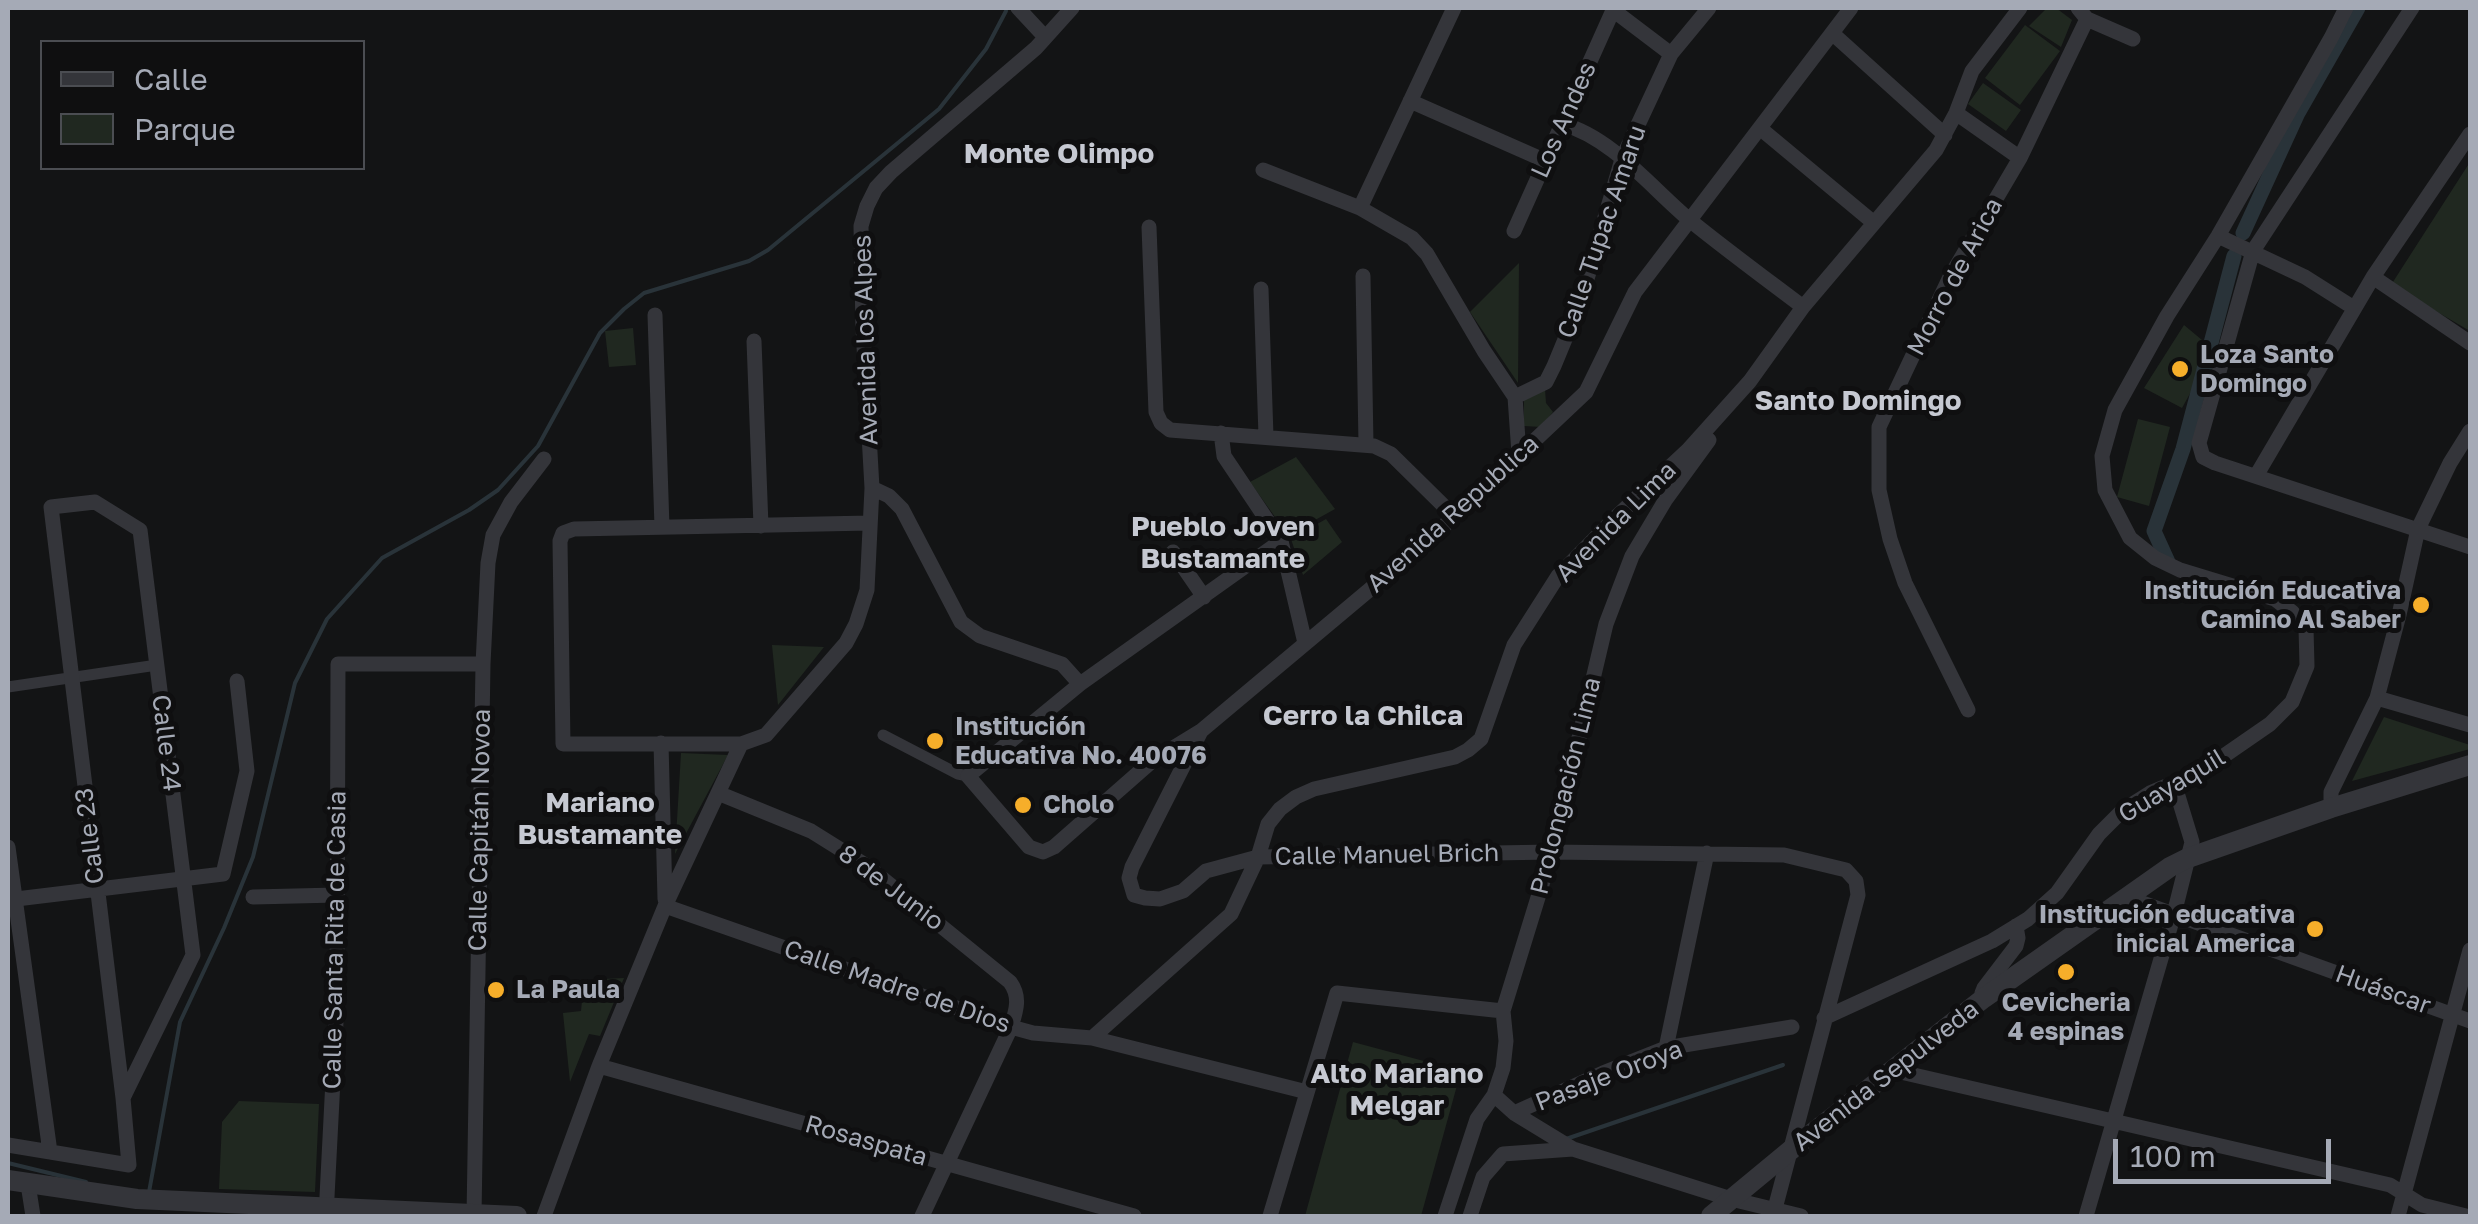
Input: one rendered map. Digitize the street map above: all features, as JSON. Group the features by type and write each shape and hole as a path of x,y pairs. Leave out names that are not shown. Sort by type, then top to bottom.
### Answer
{"street":[{"path":"1016,8 1045,38"},
{"name":"Avenida los Alpes","path":"741,744 766,735 846,643 867,590 872,488 861,226 867,206 890,172 1036,48 1072,8"},
{"path":"1360,208 1454,8"},
{"name":"Calle Tupac Amaru","path":"1515,397 1546,382 1554,366 1580,303 1622,159 1672,54 1709,8"},
{"name":"Avenida Republica","path":"1258,858 1206,871 1183,891 1160,899 1134,895 1130,878 1201,731 1430,540 1586,392 1635,292 1851,8"},
{"name":"Avenida Lima","path":"1092,1038 1231,914 1258,858 1268,824 1280,809 1314,789 1455,756 1481,739 1514,645 1558,576 1688,450 1750,381 1803,307 1936,150 1956,114 1972,71 2020,8"},
{"name":"Guayaquil","path":"1824,1018 1992,941 2028,919 2057,893 2099,834 2124,810 2150,793 2202,771 2270,724 2292,702 2307,666 2306,628 2275,599 2180,570 2155,558 2130,538 2104,490 2102,456 2115,410 2166,316 2218,236 2346,8"},
{"path":"2412,8 2253,251 2199,443 2203,457 2214,463 2470,547"},
{"path":"1613,9 1672,54"},
{"name":"Los Andes","path":"1514,231 1613,9"},
{"path":"2083,13 2133,39"},
{"name":"Morro de Arica","path":"1968,710 1906,583 1890,539 1878,490 1878,427 1950,278 2020,158 2083,13"},
{"path":"1832,33 1945,135"},
{"path":"1410,101 1546,161"},
{"path":"1956,114 2020,158"},
{"path":"1562,124 1580,128 1622,159 1690,220 1803,307"},
{"path":"1761,129 1874,224"},
{"path":"2256,476 2372,277 2470,134"},
{"path":"1263,170 1360,208 1412,238 1427,254 1515,397 1519,454"},
{"path":"1149,227 1156,412 1160,423 1170,430 1366,444 1391,454 1454,516"},
{"path":"2218,236 2305,277 2354,308"},
{"path":"1363,276 1366,444"},
{"path":"2372,277 2470,343"},
{"path":"1261,289 1266,436"},
{"path":"654,315 662,527"},
{"path":"754,341 761,526"},
{"name":"Prolongación Lima","path":"1444,1216 1477,1119 1494,1095 1502,1068 1506,1041 1502,1011 1552,852 1606,624 1632,556 1666,499 1750,381"},
{"path":"2331,808 2331,792 2377,698 2418,528 2470,431"},
{"path":"1221,434 1224,456 1281,541 1305,643"},
{"name":"Calle Capitán Novoa","path":"474,1215 482,664 488,563 493,535 511,502 544,460"},
{"path":"872,488 889,496 902,509 961,622 980,636 1062,664 1080,684"},
{"name":"Calle 23","path":"50,1152 128,1165 51,508 95,502 140,530"},
{"path":"544,1216 599,1066 665,906 741,744 563,744 560,541 570,529 870,523"},
{"name":"Calle 24","path":"123,1098 193,955 140,530"},
{"path":"968,776 1080,684 1281,541"},
{"path":"1174,552 1204,597"},
{"path":"8,687 156,664"},
{"name":"Calle Santa Rita de Casia","path":"326,1212 337,1002 338,664 482,664"},
{"path":"11,900 222,874 247,771 238,682"},
{"path":"2377,698 2470,726"},
{"path":"883,735 968,776 1029,847 1043,852 1054,847 1152,760 1201,731"},
{"path":"661,743 665,906"},
{"name":"Avenida Sepulveda","path":"1711,1216 1984,998 2170,867 2331,808 2470,765"},
{"path":"2086,1216 2192,842 2174,783"},
{"name":"8 de Junio","path":"718,793 811,830 868,866 1010,982 1018,1003 1012,1027"},
{"path":"8,847 11,900 50,1152 8,1145"},
{"name":"Calle Manuel Brich","path":"1258,858 1552,852 1784,855 1846,870 1856,881 1858,895 1824,1018"},
{"path":"1666,1048 1707,854"},
{"path":"253,898 337,895"},
{"name":"Huáscar","path":"2126,897 2470,1021"},
{"name":"Calle Madre de Dios","path":"665,906 1012,1027 1033,1033 1092,1038 1307,1092"},
{"path":"1984,998 1984,988 2016,946 2016,926"},
{"path":"2398,1216 2470,950"},
{"path":"1270,1216 1338,994 1502,1011"},
{"path":"1774,1213 1824,1018"},
{"path":"922,1216 1012,1027"},
{"name":"Pasaje Oroya","path":"1494,1095 1514,1113 1666,1048 1792,1027"},
{"name":"Rosaspata","path":"599,1066 1134,1216"},
{"path":"1892,1070 2390,1185 2422,1205 2466,1216"},
{"path":"1514,1113 1572,1149 1774,1213 1801,1216"},
{"path":"1470,1216 1484,1178 1503,1154 1572,1149"},
{"path":"18,1182 138,1203 220,1210 516,1216"},
{"path":"18,1182 33,1216"}],"green space":[{"path":"2047,8 2056,8 2072,20 2061,47 2029,26"},
{"path":"2025,25 2060,51 2020,105 1985,78"},
{"path":"1983,83 2021,110 2006,131 1968,104"},
{"path":"2470,162 2470,331 2391,285"},
{"path":"1519,263 1518,383 1470,312"},
{"name":"Loza Santo Domingo","path":"2184,325 2214,350 2182,408 2144,388"},
{"path":"633,328 636,365 609,367 605,331"},
{"path":"1545,389 1546,403 1553,412 1541,427 1524,426 1524,399"},
{"path":"2138,419 2170,427 2149,506 2117,497"},
{"path":"1296,457 1335,509 1288,535 1250,482"},
{"path":"1326,519 1342,542 1303,575 1291,539"},
{"path":"772,645 824,647 778,705"},
{"path":"2384,717 2470,745 2470,749 2352,781"},
{"path":"681,753 728,755 675,854"},
{"path":"624,978 600,1036 589,1034 570,1082 563,1013 581,1011 584,980"},
{"path":"1353,1042 1461,1071 1421,1216 1305,1216"},
{"path":"239,1101 319,1104 315,1192 219,1189 222,1122"}],"waterway":[{"path":"2243,233 2298,113 2358,8"},
{"path":"149,1192 180,1022 253,857 295,683 327,619 382,558 498,490 538,446 600,333 624,309 644,293 749,261 768,250 939,109 986,49 1006,11"},
{"path":"2169,564 2154,531 2183,449 2234,256"},
{"path":"1566,1139 1783,1065"},
{"path":"8,1163 86,1182"}],"place":[{"name":"Loza Santo Domingo","path":"2180,369"},
{"name":"Institución Educativa Camino Al Saber","path":"2421,605"},
{"name":"Institución Educativa No. 40076","path":"935,741"},
{"name":"Cholo","path":"1023,805"},
{"name":"Institución educativa inicial America","path":"2315,929"},
{"name":"Cevicheria 4 espinas","path":"2066,972"},
{"name":"La Paula","path":"496,990"}],"district":[{"name":"Monte Olimpo","path":"1059,154"},
{"name":"Santo Domingo","path":"1858,401"},
{"name":"Pueblo Joven Bustamante","path":"1223,543"},
{"name":"Cerro la Chilca","path":"1363,716"},
{"name":"Mariano Bustamante","path":"600,819"},
{"name":"Alto Mariano Melgar","path":"1397,1090"}]}
